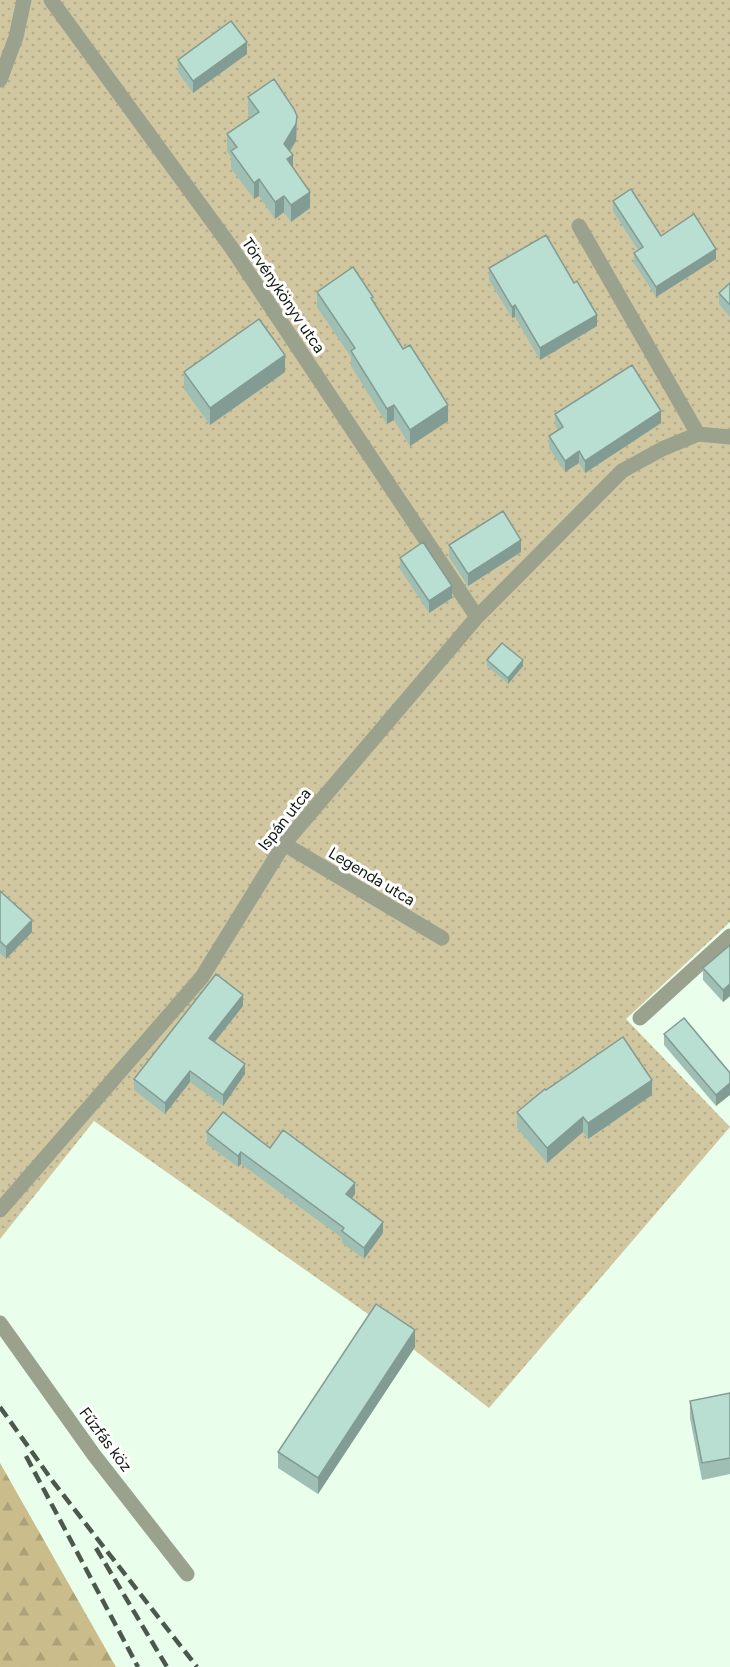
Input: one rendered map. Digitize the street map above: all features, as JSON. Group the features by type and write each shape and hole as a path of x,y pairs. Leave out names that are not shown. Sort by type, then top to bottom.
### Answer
{"street":[{"path":"0,80 16,37 24,0"},
{"name":"Törvénykönyv utca","path":"51,0 231,247 477,616"},
{"path":"579,226 698,434 730,437"},
{"name":"Ispán utca","path":"0,1210 202,977 284,844 477,616 622,471 662,449 698,434"},
{"name":"Legenda utca","path":"284,844 442,938"},
{"path":"640,1018 730,936"},
{"name":"Fűzfás köz","path":"0,1323 94,1455 187,1574"}],"shaded area":[{"path":"0,0 730,0 730,922 626,1019 730,1127 489,1408 368,1314 94,1121 0,1239"}],"green space":[{"path":"0,1463 116,1667 0,1667"}],"building":[{"path":"231,21 247,42 193,81 178,60"},
{"path":"274,79 297,116 296,124 284,144 293,155 287,159 310,192 291,205 284,196 275,202 259,179 254,183 231,151 237,147 227,134 259,112 248,97"},
{"path":"631,189 661,236 694,214 716,249 656,287 634,253 643,247 613,201"},
{"path":"546,235 574,283 577,281 597,315 540,348 515,305 512,307 489,268"},
{"path":"353,267 403,349 410,345 448,405 410,430 394,405 387,409 351,351 355,348 317,292"},
{"path":"730,283 730,305 719,293"},
{"path":"259,319 285,355 210,408 184,372"},
{"path":"632,365 661,411 585,461 579,451 565,461 549,436 563,427 555,414"},
{"path":"503,511 521,540 468,574 449,545"},
{"path":"423,542 452,586 429,601 400,558"},
{"path":"502,643 523,660 508,678 487,660"},
{"path":"0,891 32,920 6,947 0,941"},
{"path":"730,945 730,984 723,990 703,968"},
{"path":"216,974 243,995 209,1038 245,1064 223,1095 190,1071 165,1103 134,1079"},
{"path":"684,1018 730,1073 730,1083 716,1095 664,1034"},
{"path":"623,1037 652,1080 588,1123 583,1117 547,1148 517,1112 545,1089"},
{"path":"223,1112 270,1148 283,1130 355,1183 346,1194 383,1222 364,1248 342,1231 344,1228 241,1152 238,1156 207,1132"},
{"path":"376,1304 415,1330 318,1478 278,1452"},
{"path":"730,1393 730,1458 702,1463 690,1401"}],"railway":[{"path":"0,1407 54,1483 197,1667"},
{"path":"26,1456 138,1667"},
{"path":"96,1548 167,1667"}]}
